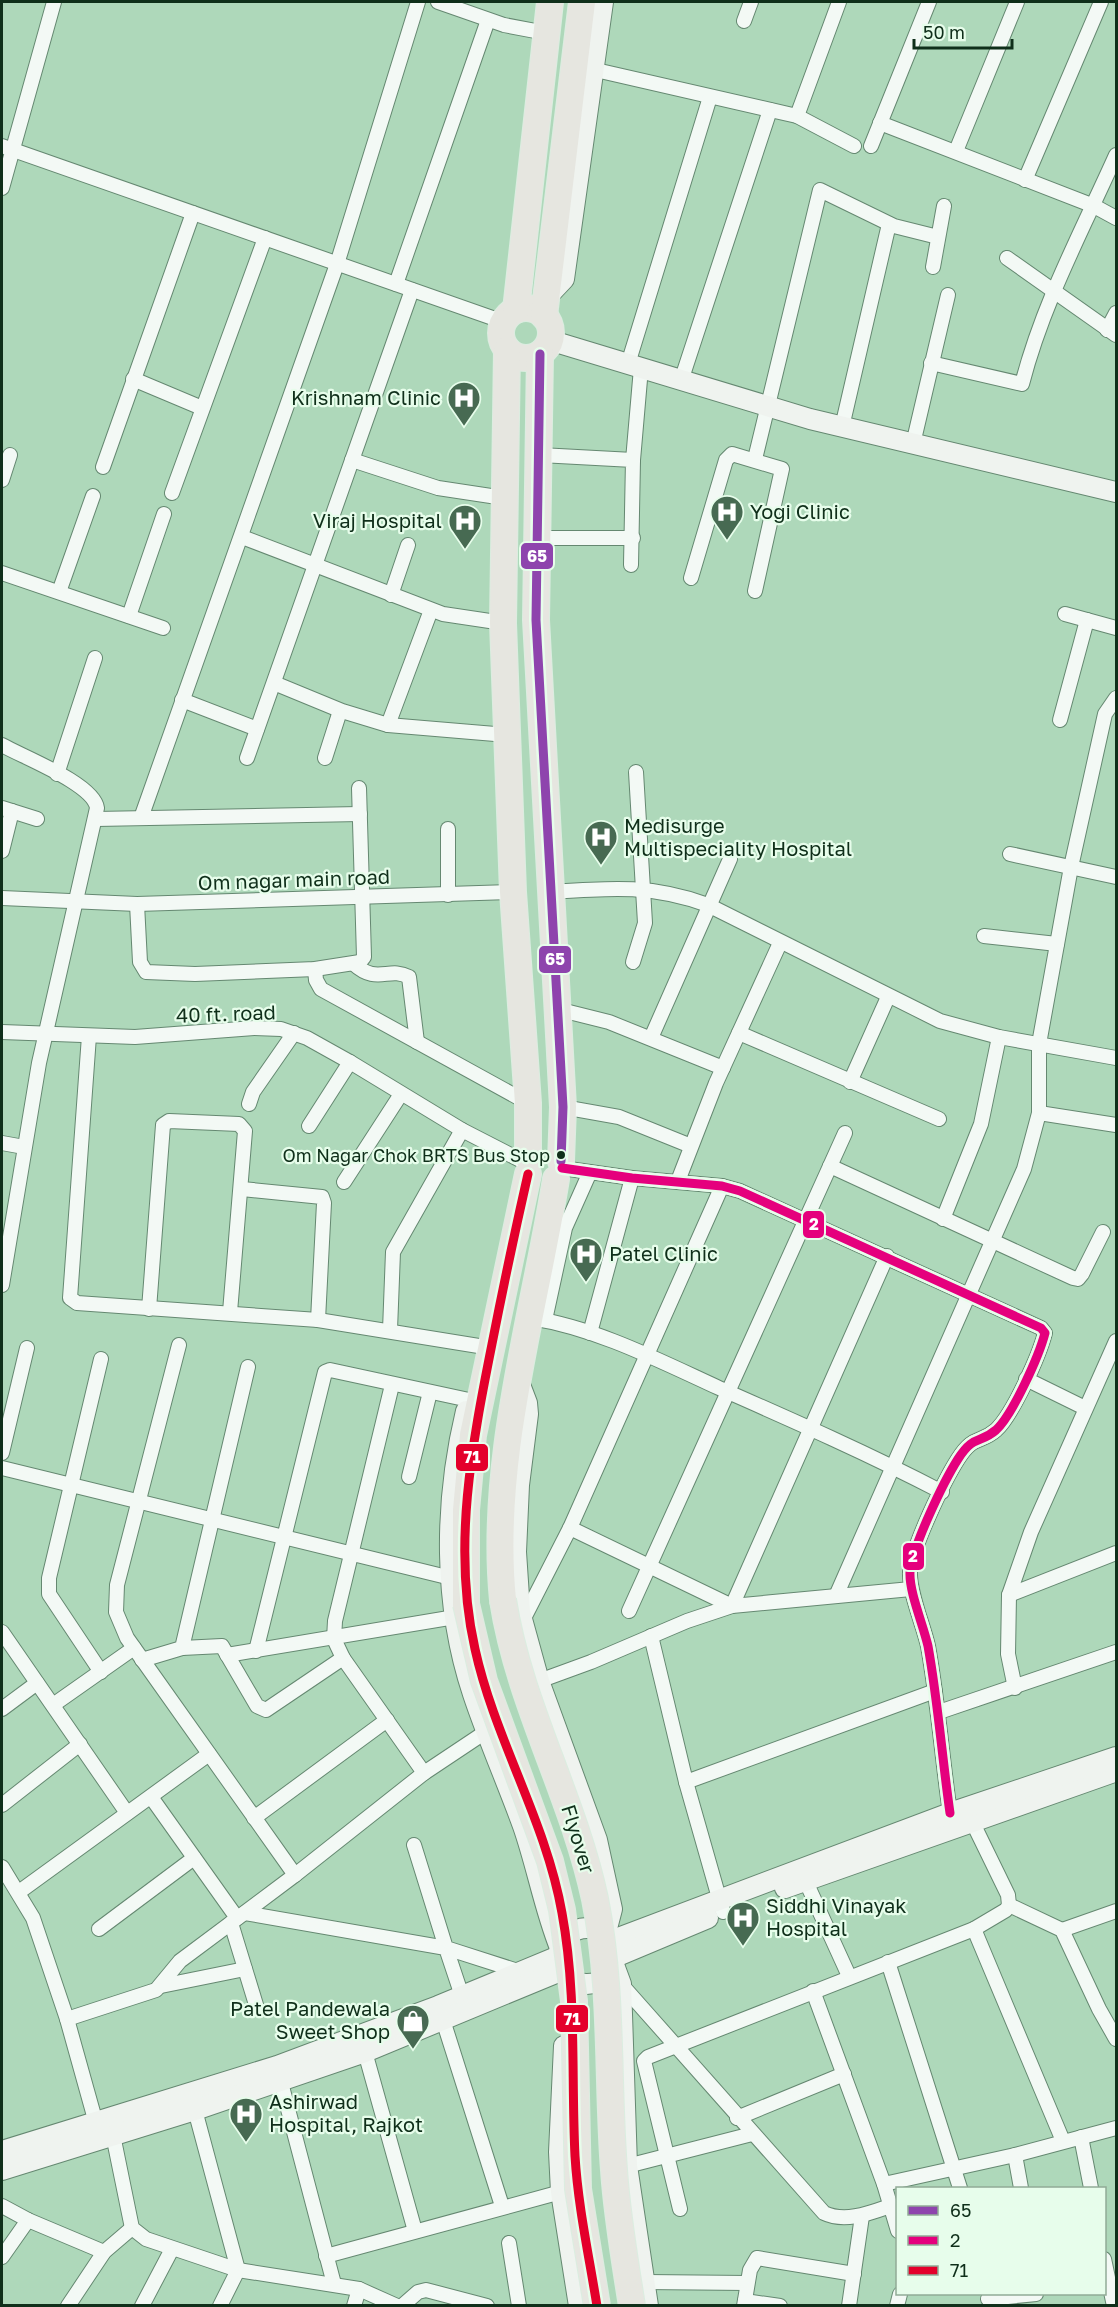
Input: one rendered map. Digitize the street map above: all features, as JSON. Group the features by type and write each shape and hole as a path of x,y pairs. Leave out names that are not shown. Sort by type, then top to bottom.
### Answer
{"highway":[{"path":"510,316 526,308 545,327 527,359 512,354 507,350 503,341 510,316 550,2"},
{"name":"Flyover","path":"582,2 585,68 545,327 537,538 536,620 562,1107 560,1169 538,1319 519,1382 508,1443 501,1515 503,1600 508,1636 522,1686 586,1859 603,1943 609,2024 613,2169 632,2306"},
{"name":"Flyover","path":"507,350 503,623 513,892 528,1103 527,1165 473,1435 466,1510 461,1611 484,1681 550,1861 562,1910 574,2001 578,2189 597,2306"},
{"path":"527,1165 533,1151 546,1148 553,1150 560,1169"}],"main road":[{"path":"585,68 603,2"},
{"path":"545,327 635,366 681,381 842,427 1116,492"},
{"path":"489,1357 475,1379 469,1400 456,1459 451,1511 451,1578 461,1611 465,1666 524,1828 562,1962 579,1983 596,1983 610,1973 612,1910 597,1840 539,1681 522,1622 516,1552 519,1485 528,1414 527,1403 519,1382"},
{"path":"611,1950 802,1875 1116,1757"},
{"path":"963,1814 1116,1771"},
{"path":"579,2306 561,2192 559,2152 562,1962 571,1933 580,1929 598,1930 611,1950 621,1984 627,2166 648,2306"},
{"path":"2,2170 195,2110 462,1996 522,1972 562,1962"},
{"path":"3,2146 365,2052 443,2020 562,1962"}],"street":[{"path":"2,188 8,148 54,2"},
{"path":"141,818 337,264 418,2"},
{"path":"438,2 488,20 546,33"},
{"path":"744,21 751,2"},
{"path":"797,116 839,2"},
{"path":"871,146 929,2"},
{"path":"956,151 1017,2"},
{"path":"1025,180 1101,2"},
{"path":"396,284 488,20"},
{"path":"585,68 797,116 854,146"},
{"path":"631,565 635,366 710,97"},
{"path":"681,381 770,110"},
{"path":"880,123 1094,206 1116,218"},
{"path":"8,148 412,290 510,316"},
{"path":"931,363 1022,384 1034,339 1052,291 1094,206 1116,155"},
{"path":"755,459 820,190 889,224 938,237"},
{"path":"933,267 944,206"},
{"path":"104,467 193,213"},
{"path":"842,427 889,224"},
{"path":"172,493 265,238"},
{"path":"1007,258 1112,332 1116,313"},
{"path":"247,758 412,290"},
{"path":"913,444 948,295"},
{"path":"133,379 202,408"},
{"path":"691,578 726,460 732,454 778,466 783,474 754,591"},
{"path":"2,480 10,455"},
{"path":"540,455 633,460"},
{"path":"352,460 438,488 504,498"},
{"path":"59,592 93,496"},
{"path":"129,616 164,514"},
{"path":"242,537 431,610 460,618 503,623"},
{"path":"537,538 633,538"},
{"path":"391,595 408,545"},
{"path":"2,573 163,628"},
{"path":"388,725 431,610"},
{"path":"1065,614 1116,628"},
{"path":"1060,720 1087,620"},
{"path":"57,774 95,658"},
{"path":"274,683 340,711 388,725 507,735"},
{"path":"836,1596 1024,1169 1039,1113 1039,1044 1071,867 1105,714 1116,698"},
{"path":"182,700 257,729"},
{"path":"325,758 340,711"},
{"path":"2,745 90,792 96,801 96,819 46,1032 24,1147 7,1216 2,1277"},
{"path":"633,962 645,923 645,888 636,772"},
{"path":"137,903 140,962 146,972 195,974 315,969 354,964 364,957 359,788"},
{"path":"2,851 7,809 37,819"},
{"path":"96,819 360,814"},
{"path":"448,829 448,895"},
{"path":"1010,854 1116,877"},
{"path":"651,1038 730,859"},
{"path":"549,892 645,888 682,896 708,905 940,1022 999,1038 1116,1058"},
{"name":"Om nagar main road","path":"77,901 137,903 513,892"},
{"path":"2,898 77,901"},
{"path":"984,936 1057,944"},
{"path":"678,1181 723,1068 780,943"},
{"path":"354,964 370,975 404,974 409,977 417,1042"},
{"path":"315,969 316,980 321,990 528,1103"},
{"path":"850,1082 888,997"},
{"path":"557,1009 609,1022 723,1068"},
{"name":"40 ft. road","path":"2,1032 166,1036 262,1028 294,1033 350,1062 462,1130 527,1165"},
{"path":"249,1104 253,1092 294,1033"},
{"path":"739,1033 939,1119"},
{"path":"89,1035 70,1298 77,1303 231,1312 318,1320 390,1330 489,1357"},
{"path":"943,1219 981,1124 999,1038"},
{"path":"309,1126 350,1062"},
{"path":"344,1182 401,1094"},
{"path":"562,1107 619,1117 692,1146"},
{"path":"1039,1113 1116,1125"},
{"path":"149,1309 163,1125 169,1121 243,1126 242,1189 231,1312"},
{"path":"390,1330 393,1252 462,1130"},
{"path":"629,1611 730,1393 845,1133"},
{"path":"2,1143 24,1147"},
{"path":"830,1166 1078,1279 1103,1232"},
{"path":"560,1169 722,1186 759,1199 887,1256 1041,1328 1045,1333 1026,1379 1002,1422 994,1431 966,1445 942,1492 913,1559 911,1589 922,1620 939,1712 963,1814 1008,1895 1009,1905 1006,1910 974,1929 849,1976 648,2057 643,2065 680,2209"},
{"path":"590,1172 565,1228 538,1319 590,1333 647,1355 811,1428 942,1492"},
{"path":"590,1333 632,1178"},
{"path":"522,1622 570,1528 722,1186"},
{"path":"242,1189 322,1197 324,1203 318,1320"},
{"path":"732,1606 887,1256"},
{"path":"1016,1688 1008,1654 1009,1595 1031,1532 1116,1341"},
{"path":"179,1345 115,1599 120,1625 142,1660 295,1875"},
{"path":"2,1453 27,1348"},
{"path":"100,1672 49,1594 51,1563 101,1359"},
{"path":"182,1648 248,1367"},
{"path":"256,1651 282,1537 325,1372 330,1370 469,1400"},
{"path":"1026,1379 1085,1408"},
{"path":"392,1385 335,1621 334,1639 343,1658 424,1773"},
{"path":"409,1477 430,1392"},
{"path":"2,1468 451,1578"},
{"path":"570,1528 732,1606"},
{"path":"1009,1595 1116,1553"},
{"path":"539,1681 732,1606 911,1589"},
{"path":"227,1655 334,1639 461,1611"},
{"path":"2,1632 128,1813"},
{"path":"651,1636 686,1782 721,1906"},
{"path":"142,1660 182,1648 222,1646 257,1706 266,1710 343,1658"},
{"path":"53,1705 134,1648"},
{"path":"939,1712 1016,1688 1116,1652"},
{"path":"2,1709 37,1683"},
{"path":"686,1782 935,1691"},
{"path":"254,1818 387,1720"},
{"path":"161,1986 172,1968 424,1773 487,1731"},
{"path":"2,1805 80,1744"},
{"path":"18,1892 209,1754"},
{"path":"150,1797 238,1918 245,1969 256,2008"},
{"path":"414,1845 462,1996"},
{"path":"99,1929 194,1858"},
{"path":"2,1867 33,1918 67,2019 96,2123"},
{"path":"802,1875 849,1976"},
{"path":"1009,1905 1062,1930 1099,2009 1116,2039"},
{"path":"1062,1930 1116,1911"},
{"path":"238,1918 446,1948 522,1972"},
{"path":"974,1929 1063,2141"},
{"path":"888,1962 960,2187"},
{"path":"67,2019 149,1994 161,1986 245,1969"},
{"path":"621,1984 678,2046 737,2118 824,2213 837,2217 862,2216 890,2206"},
{"path":"813,1991 884,2184 896,2227"},
{"path":"443,2020 502,2206"},
{"path":"365,2052 415,2231"},
{"path":"278,2074 334,2284"},
{"path":"737,2118 844,2074"},
{"path":"195,2110 238,2270 220,2306"},
{"path":"884,2184 1014,2155 1116,2128"},
{"path":"627,2166 752,2134"},
{"path":"113,2135 132,2228 146,2239 172,2250 238,2270 359,2289 400,2306 418,2292 426,2290 488,2306"},
{"path":"1081,2137 1091,2187"},
{"path":"1014,2155 1021,2187"},
{"path":"326,2256 502,2206 561,2192"},
{"path":"2,2206 27,2220 104,2252"},
{"path":"849,2306 862,2216"},
{"path":"2,2257 27,2220"},
{"path":"68,2306 104,2252 132,2228"},
{"path":"509,2243 519,2306"},
{"path":"142,2306 172,2250"},
{"path":"780,2306 745,2303 747,2283 753,2261 757,2258 854,2274"},
{"path":"1106,2268 1114,2306"},
{"path":"645,2282 747,2283"},
{"path":"354,2306 359,2289"},
{"path":"987,2299 1037,2298"}],"transit line":[{"name":"65","path":"540,354 536,620 563,1107 561,1161"},
{"name":"2","path":"562,1168 632,1178 722,1186 740,1191 1041,1328 1045,1333 1025,1384 1003,1422 996,1430 968,1446 952,1469 930,1514 912,1561 910,1580 928,1646 950,1813"},
{"name":"71","path":"528,1174 500,1302 478,1420 467,1496 465,1573 468,1611 484,1683 533,1813 562,1913 572,2004 576,2175 597,2306"}],"place":[{"name":"Krishnam Clinic","path":"464,427"},
{"name":"Yogi Clinic","path":"727,541"},
{"name":"Viraj Hospital","path":"465,550"},
{"name":"Medisurge Multispeciality Hospital","path":"601,866"},
{"name":"Om Nagar Chok BRTS Bus Stop","path":"561,1155"},
{"name":"Patel Clinic","path":"586,1283"},
{"name":"Siddhi Vinayak Hospital","path":"743,1947"},
{"name":"Patel Pandewala Sweet Shop","path":"413,2050"},
{"name":"Ashirwad Hospital, Rajkot","path":"246,2143"}]}
